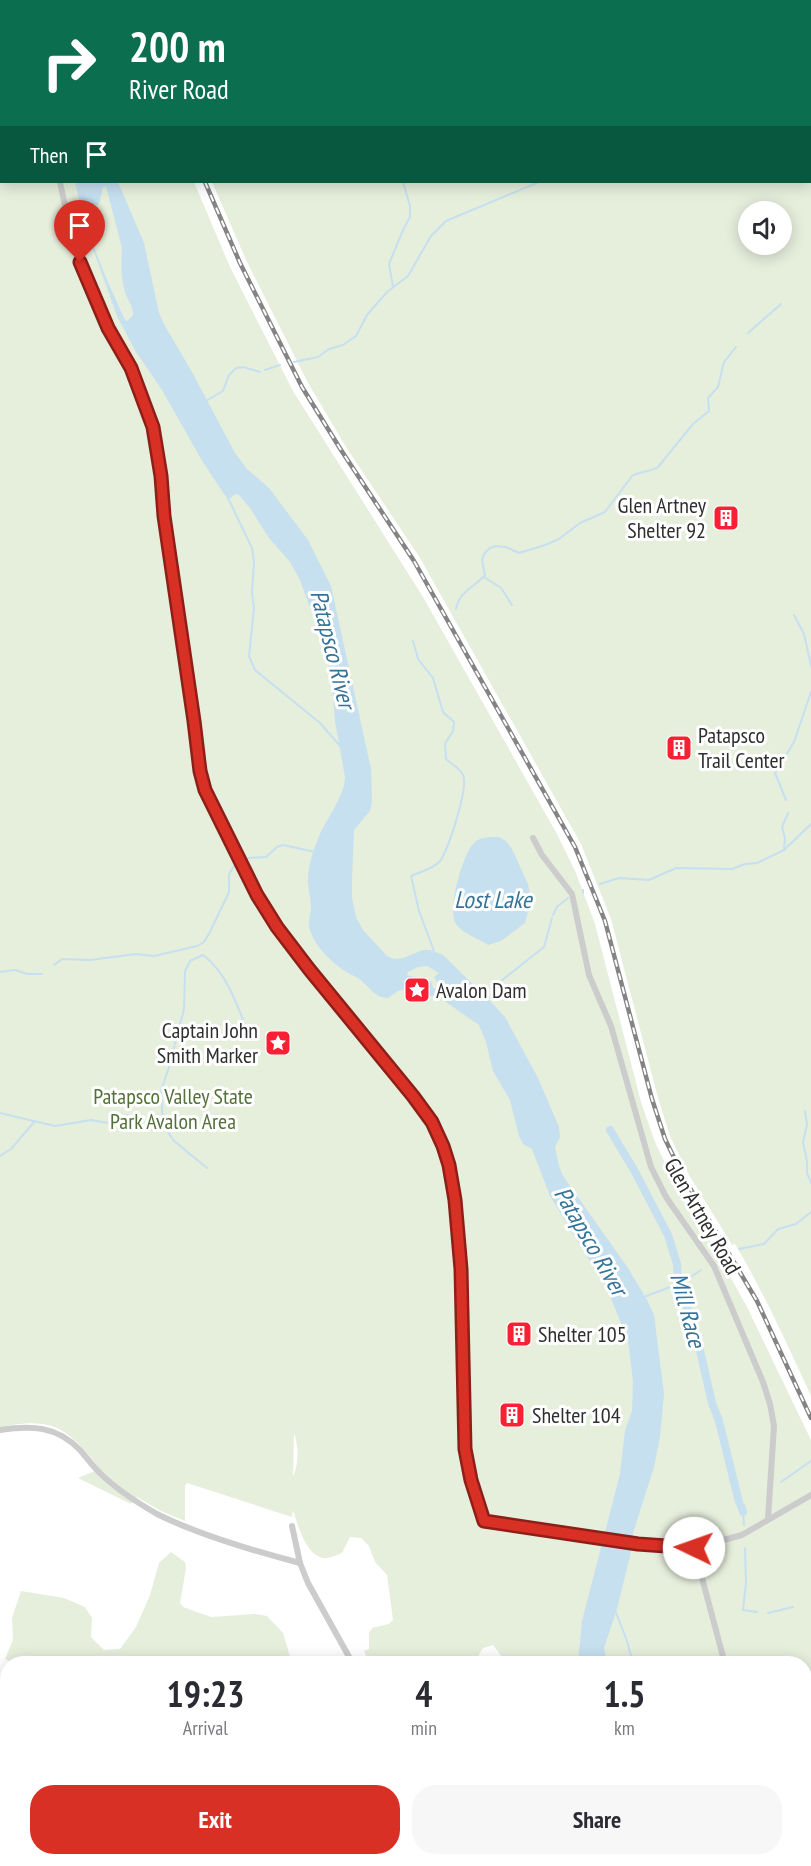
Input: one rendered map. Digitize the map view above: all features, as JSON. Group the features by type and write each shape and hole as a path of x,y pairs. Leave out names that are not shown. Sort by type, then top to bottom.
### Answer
{"street":[{"path":"60,183 75,250 84,275 108,328 131,368 153,427 200,771 205,790 257,895 277,927 432,1122 449,1165 457,1218 461,1269 465,1449 471,1480 484,1521 638,1544 694,1548 742,1535 811,1495"},
{"name":"Glen Artney Road","path":"533,838 542,855 572,894 589,975 611,1026 651,1167 666,1197 714,1266 763,1382 774,1426 768,1520"},
{"path":"0,1430 36,1427 50,1430 71,1441 100,1474 139,1504 159,1515 192,1529 300,1563"},
{"path":"292,1526 300,1563 321,1608 348,1656"},
{"path":"694,1548 723,1656"}],"green space":[{"name":"Patapsco Valley State Park Avalon Area","path":"0,183 194,183 230,267 293,391 423,597 557,834 576,873 595,924 641,1102 655,1142 675,1184 747,1307 811,1440 811,1656 501,1656 493,1645 483,1648 478,1656 366,1656 364,1651 369,1649 369,1633 372,1628 389,1624 393,1620 387,1575 375,1562 369,1546 361,1538 350,1537 342,1553 323,1558 311,1551 307,1545 293,1510 292,1517 187,1483 185,1486 185,1521 137,1497 131,1504 78,1478 100,1469 69,1435 58,1428 47,1425 18,1424 0,1427","holes":["294,1433 297,1460 293,1477"]},
{"path":"212,183 811,183 811,1396 756,1281 735,1244 732,1245 689,1175 670,1136 611,919 581,844 420,558 346,447 308,383 246,260"},
{"path":"171,1552 185,1562 180,1603 183,1607 211,1617 255,1614 267,1616 283,1633 290,1656 6,1656 13,1640 12,1618 21,1591 64,1598 85,1607 92,1618 91,1637 104,1650 120,1649 136,1627 150,1595 159,1563"}],"water":[{"name":"Patapsco River","path":"75,183 118,183 144,243 159,313 165,326 235,453 247,469 269,488 308,540 331,586 371,769 370,811 354,830 352,898 356,917 363,930 387,956 394,959 403,958 423,950 443,955 505,1017 538,1078 559,1127 560,1137 555,1147 563,1176 628,1268 654,1315 664,1394 660,1437 654,1467 633,1533 630,1556 617,1609 604,1648 606,1656 579,1656 582,1621 620,1474 625,1430 632,1411 633,1381 628,1340 607,1289 550,1196 532,1149 523,1144 519,1136 510,1100 493,1071 479,1025 440,998 431,996 415,986 398,991 388,998 374,993 359,979 333,962 311,934 308,880 310,863 319,836 342,792 345,777 335,721 331,673 313,615 299,578 290,562 269,538 239,495 235,494 228,498 224,494 201,459 162,390 136,352 117,316 86,229","holes":["106,186 122,248 124,287 133,312 127,321 100,263 86,218 85,206 88,203 94,207 99,204 103,187","427,966 439,973 434,977 439,985 438,989 433,988 431,981 407,975 408,972 418,967"]},
{"name":"Lost Lake","path":"499,837 506,841 512,849 528,884 531,899 525,923 501,941 488,945 459,928 454,918 453,908 457,883 469,849 478,840"}],"waterway":[{"path":"393,287 389,264 410,217 410,206 403,183"},
{"path":"294,362 318,357 356,336 367,315 387,292 408,276 431,236 446,221 537,183"},
{"path":"748,333 781,304"},
{"path":"456,609 464,593 485,575 482,560 490,548 506,547 519,553 559,539 580,523 605,512 632,476 658,467 693,424 709,411 708,398 718,387 724,362 736,347"},
{"path":"265,370 280,365"},
{"path":"204,402 223,391 229,375 236,368 243,367 260,372"},
{"path":"227,496 252,548 254,608 249,656 255,670 320,723 341,747"},
{"path":"484,577 501,588 512,605"},
{"path":"794,615 804,634 811,666"},
{"path":"413,641 418,659 433,678 443,712 454,722 453,731 445,744 446,759 462,773 464,782 457,818 444,855 437,864 411,876 419,911 434,951"},
{"path":"786,800 775,773 794,742 811,692"},
{"path":"784,850 785,838 782,827 788,813"},
{"path":"600,884 619,878 649,880 676,868 732,869 745,864 757,863 784,850 811,824"},
{"path":"248,858 266,857 277,847 283,845 315,852"},
{"path":"54,965 62,959 90,960 136,954 154,956 197,946 204,942 210,932 229,892 229,874 234,866"},
{"path":"553,915 557,907 568,898"},
{"path":"488,1000 501,981 544,947 552,918"},
{"path":"207,1168 173,1140 163,1124 161,1091 184,1009 185,971 190,961 203,955 218,970 230,989 247,1030"},
{"path":"0,972 15,970 28,974 42,974"},
{"path":"805,1111 807,1125 803,1142 807,1173 811,1183"},
{"path":"0,1113 55,1126 91,1120 108,1123 128,1115"},
{"path":"0,1156 11,1149 35,1121"},
{"name":"Mill Race","path":"610,1130 668,1235 677,1264 678,1283 696,1333 739,1502"},
{"path":"739,1249 764,1244 778,1229 796,1224 811,1212"},
{"path":"644,1297 683,1282 701,1270"},
{"path":"781,1482 811,1461"},
{"name":"Mill Race","path":"741,1506 743,1512"},
{"path":"743,1512 744,1525"},
{"path":"745,1548 746,1583 743,1610 757,1612"},
{"path":"768,1613 793,1607"},
{"path":"615,1610 631,1656"}],"railway":[{"path":"205,183 240,263 302,387 414,561 575,847 605,921 652,1099 665,1139 684,1178 757,1301 811,1418"}],"place":[{"name":"Glen Artney Shelter 92","path":"726,518"},
{"name":"Patapsco Trail Center","path":"679,748"},
{"name":"Avalon Dam","path":"417,990"},
{"name":"Captain John Smith Marker","path":"278,1043"},
{"name":"Shelter 105","path":"519,1334"},
{"name":"Shelter 104","path":"512,1415"}],"route":[{"path":"80,262 96,304 131,368 153,427 161,476 169,555 200,771 205,790 257,895 277,927 413,1096 432,1122 443,1146 449,1165 457,1218 461,1269 465,1449 471,1480 484,1521 638,1544 694,1548"}]}
